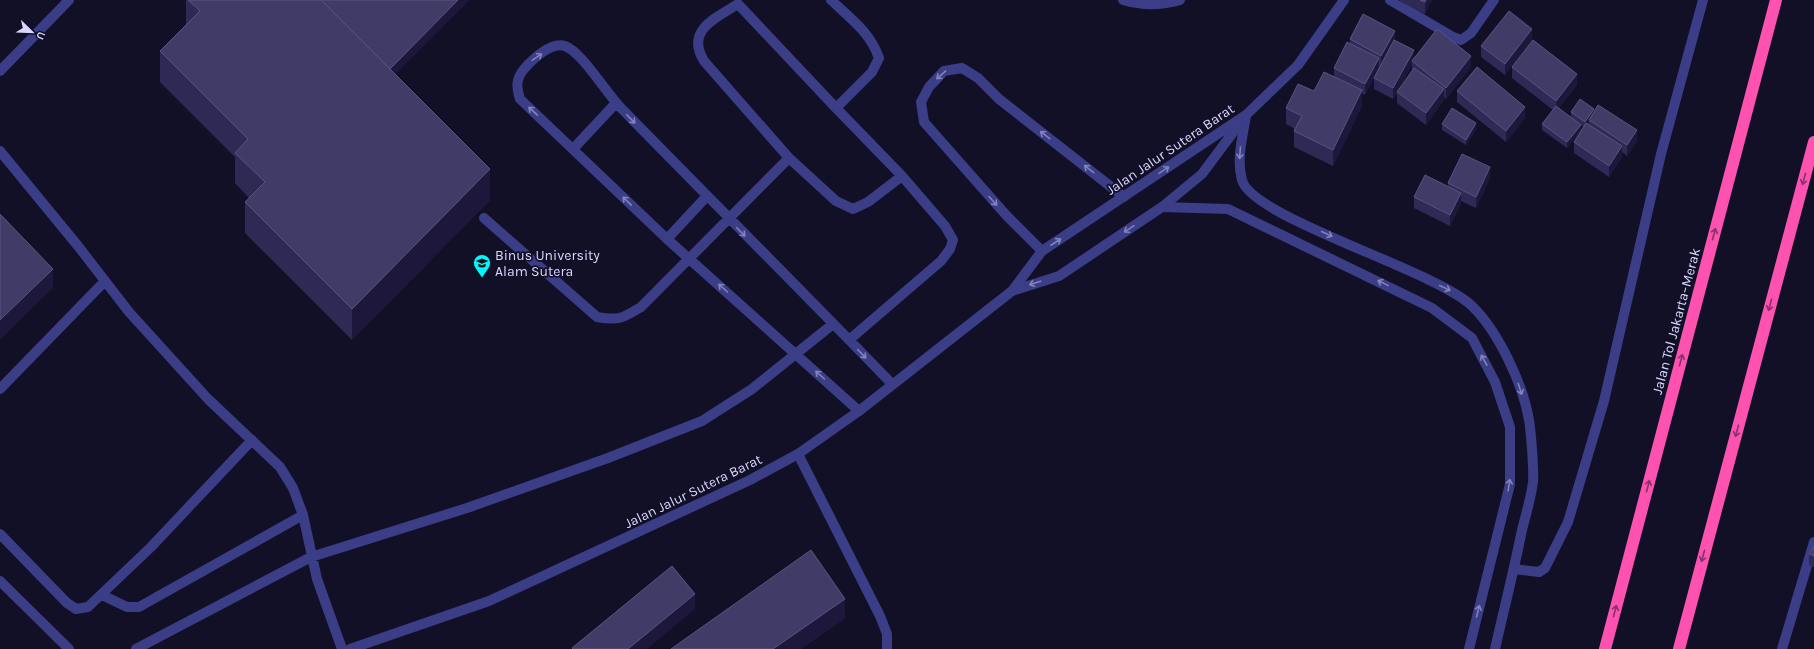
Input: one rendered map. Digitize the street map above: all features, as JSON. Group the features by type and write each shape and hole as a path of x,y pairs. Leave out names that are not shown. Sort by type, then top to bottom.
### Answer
{"highway":[{"name":"Jalan Tol Jakarta–Merak","path":"1605,649 1776,0"},
{"path":"1679,649 1814,142"}],"street":[{"path":"0,71 69,0"},
{"path":"831,0 866,33 874,44 879,58 872,72 836,108"},
{"path":"1123,0 1138,4 1163,5 1180,0"},
{"path":"1344,0 1298,65 1246,115 1240,155 1242,181 1253,197 1285,214 1358,249 1450,290 1472,306 1503,347 1520,388 1529,420 1533,481 1495,649"},
{"path":"1390,0 1461,40 1471,33 1494,0"},
{"path":"1514,569 1539,572 1545,568 1568,522 1604,401 1661,154 1703,0"},
{"path":"849,340 941,261 950,249 953,240 946,226 902,176 836,108 739,2 707,24 699,35 697,44 698,52 704,61 789,158 836,201 853,209 868,202 902,176"},
{"path":"859,411 667,239 520,99 516,87 518,76 532,60 552,47 563,45 574,51 616,103 892,384"},
{"path":"1042,251 1006,215 924,122 921,102 929,87 944,71 962,68 978,78 999,99 1124,197"},
{"path":"573,149 616,103"},
{"name":"Jalan Jalur Sutera Barat","path":"350,649 489,600 750,480 798,454 859,411 1012,291 1042,251 1246,115"},
{"name":"Jalan Jalur Sutera Barat","path":"1012,291 1059,276 1162,207 1202,174 1246,115"},
{"path":"0,151 129,312 208,399 280,467 293,488 303,515 312,557 342,649"},
{"path":"484,218 597,317 614,320 626,316 641,307 789,158"},
{"path":"667,239 706,196"},
{"path":"1162,207 1228,209 1432,308 1472,338 1495,382 1510,427 1510,484 1469,649"},
{"path":"0,389 105,281"},
{"path":"136,649 312,557 497,498 608,458 702,421 752,389 833,324"},
{"path":"0,534 67,603 76,609 88,607 151,547 252,440"},
{"path":"798,454 880,616 887,634 887,649"},
{"path":"102,595 127,607 139,607 303,515"},
{"path":"1782,649 1814,542"},
{"path":"0,581 70,649"}],"building":[{"path":"188,0 321,0 490,169 352,309 245,202 265,182 235,153 248,139 160,51 200,11"},
{"path":"321,0 458,0 390,69"},
{"path":"1509,11 1532,29 1505,64 1481,46"},
{"path":"1363,14 1395,31 1381,56 1350,39"},
{"path":"1437,29 1471,56 1446,88 1412,61"},
{"path":"1394,40 1414,50 1393,88 1374,78"},
{"path":"1533,40 1577,74 1556,101 1512,67"},
{"path":"1347,42 1379,58 1365,84 1334,68"},
{"path":"1477,67 1525,107 1506,131 1457,91"},
{"path":"1414,68 1444,89 1426,113 1397,92"},
{"path":"1324,72 1362,90 1333,150 1294,131 1302,116 1286,108 1298,84 1314,91"},
{"path":"1580,99 1594,109 1585,122 1571,112"},
{"path":"1598,105 1637,130 1627,145 1589,120"},
{"path":"1556,106 1581,125 1567,142 1542,124"},
{"path":"1452,108 1476,123 1466,140 1442,124"},
{"path":"1586,123 1622,146 1609,166 1574,142"},
{"path":"1462,154 1490,167 1476,197 1448,183"},
{"path":"1425,175 1461,193 1450,215 1414,197"},
{"path":"0,214 53,269 0,320"},
{"path":"1814,546 1814,556 1809,554"},
{"path":"811,550 845,599 773,649 671,649"},
{"path":"672,566 695,594 628,649 572,648"}],"place":[{"name":"Binus University Alam Sutera","path":"482,278"}]}
